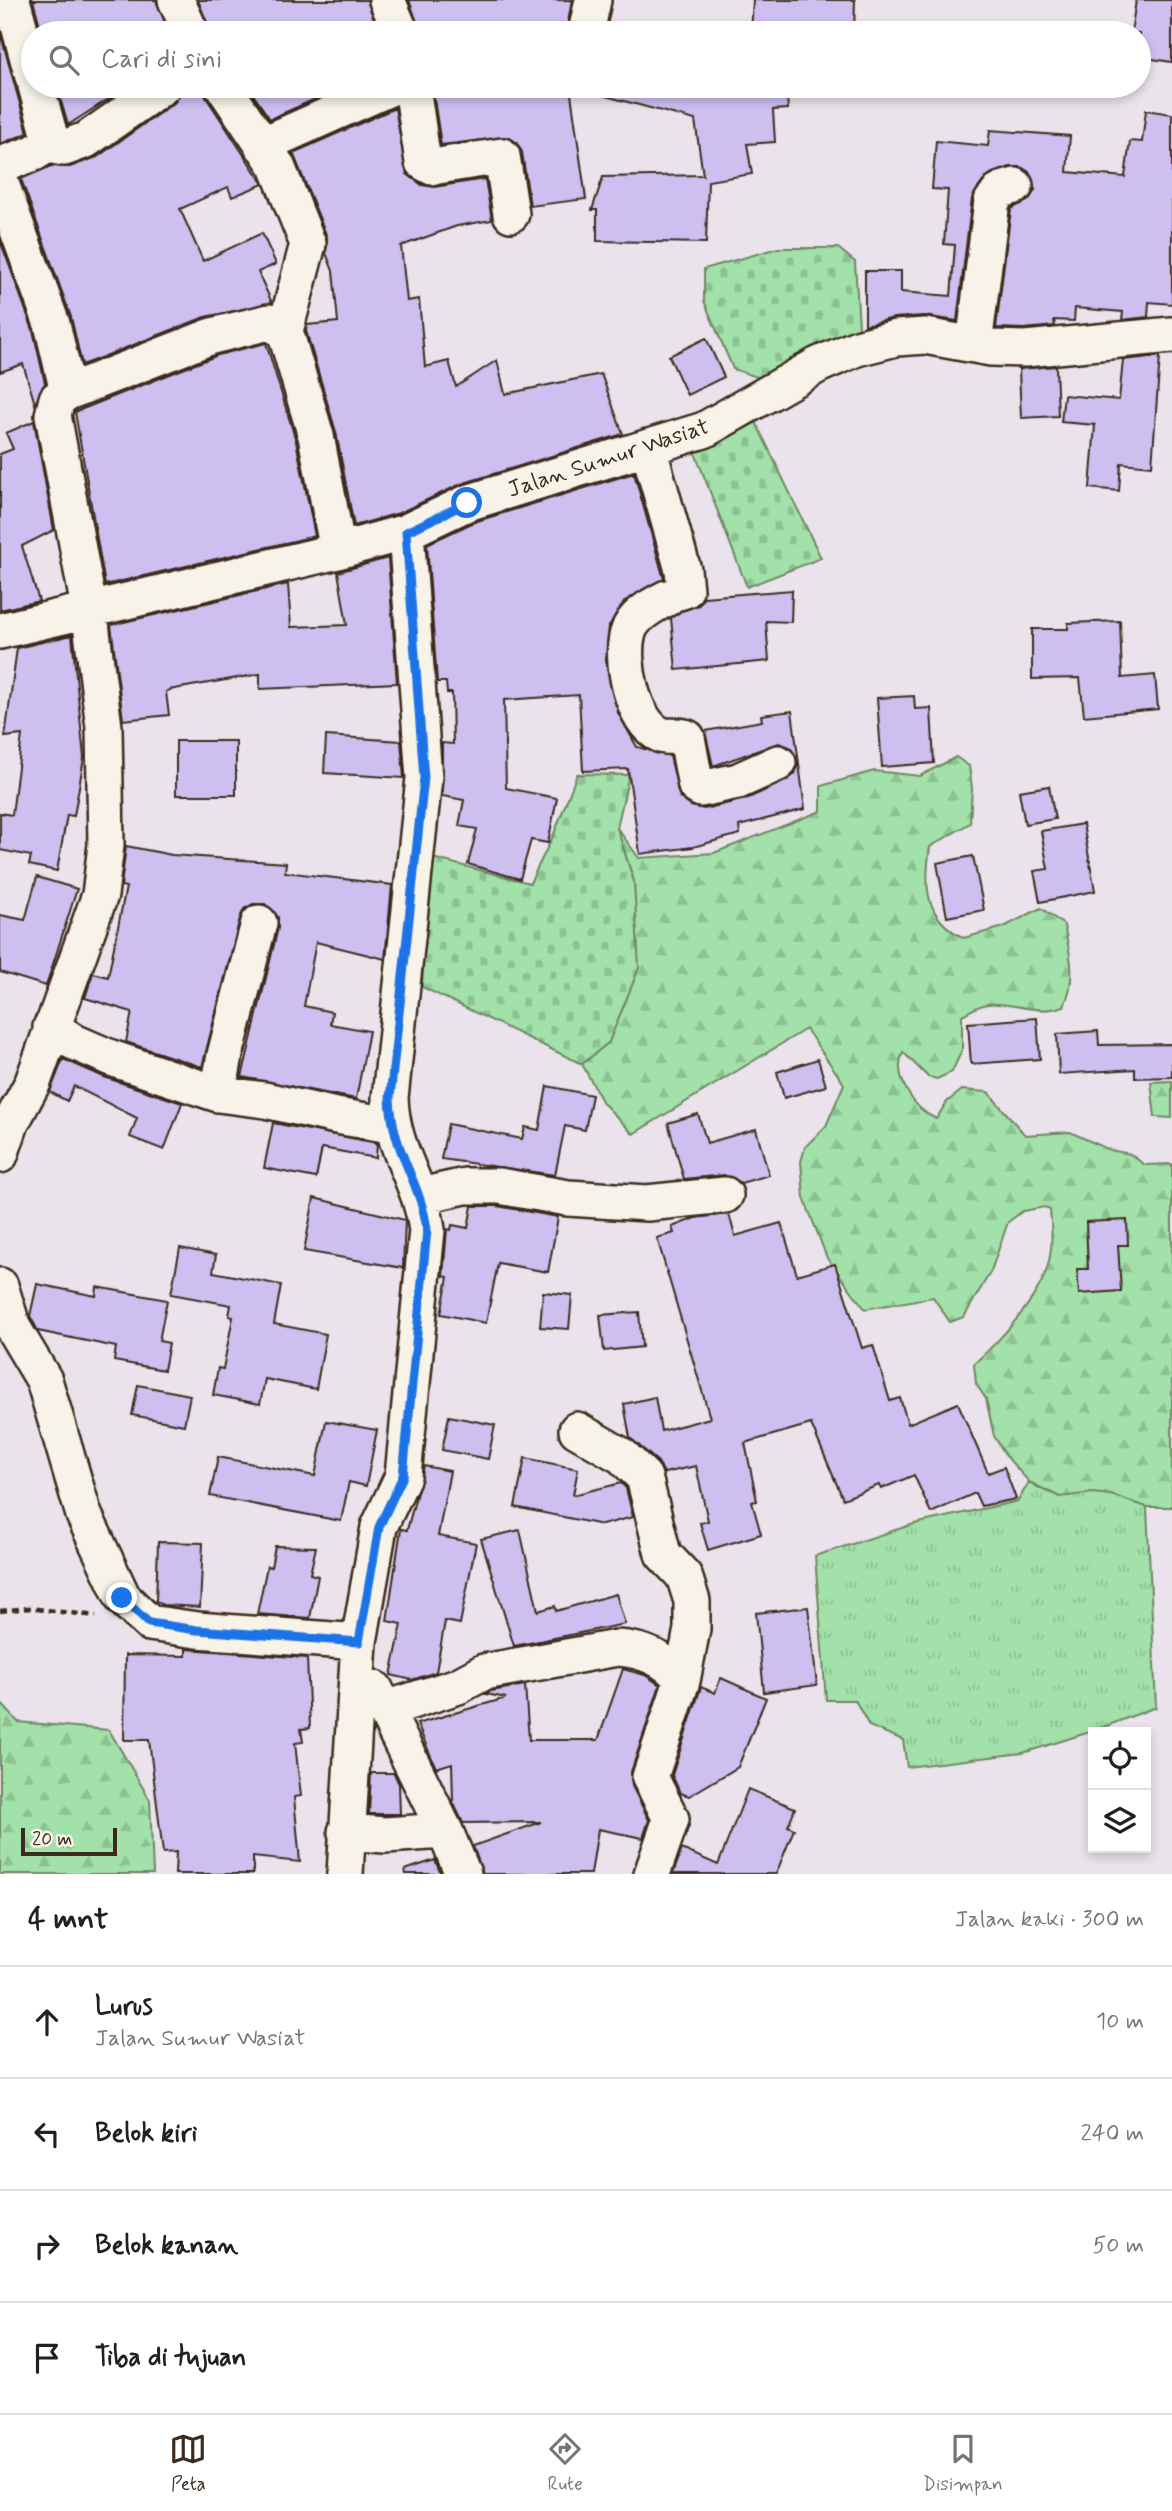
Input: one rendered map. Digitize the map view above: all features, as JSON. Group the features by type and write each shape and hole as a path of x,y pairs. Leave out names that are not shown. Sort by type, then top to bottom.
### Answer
{"street":[{"path":"12,0 21,33"},
{"path":"176,0 186,21"},
{"path":"387,0 396,21"},
{"path":"589,21 593,0"},
{"path":"39,98 49,133 47,145"},
{"path":"0,165 34,153 47,145 64,148 86,139 146,98"},
{"path":"231,98 277,166 308,244 285,331 316,436 338,551"},
{"path":"262,145 367,98"},
{"path":"414,98 423,162 432,167 502,156 511,214"},
{"path":"0,181 52,324 68,392"},
{"path":"974,345 992,201 1001,190 1015,186"},
{"path":"6,1139 33,1082 100,895 106,845 104,727 89,608 53,415 57,399 68,392 242,327 270,322 285,331"},
{"name":"Jalan Sumur Wasiat","path":"0,631 338,551 406,532 467,503 704,430 818,365 857,348 896,338 925,336 974,345 1025,349 1172,335"},
{"path":"648,447 683,570 685,590 636,618 628,632 625,653 634,704 643,718 661,735 687,738 696,786 701,789 737,781 778,763"},
{"path":"345,1874 358,1649 379,1527 403,1476 427,1230 420,1196 401,1157 391,1125 390,1098 424,778 406,532"},
{"path":"218,1094 225,1055 259,923"},
{"path":"51,1027 74,1042 111,1058 218,1094 265,1100 391,1125"},
{"path":"420,1196 465,1186 499,1186 568,1198 647,1203 725,1195"},
{"path":"0,1286 13,1328 44,1380 84,1515 122,1598 149,1623 358,1649"},
{"path":"577,1430 622,1456 644,1477 663,1554 684,1576 692,1601 692,1629 682,1681 650,1777 671,1819 652,1874"},
{"path":"386,1709 458,1686 484,1672 617,1648 636,1648 675,1670 682,1681"},
{"path":"358,1649 463,1874"},
{"path":"346,1832 385,1835 445,1831"}],"path":[{"path":"0,1611 29,1608 149,1623"}],"green space":[{"path":"778,248 838,248 855,262 859,327 812,355 760,378 733,369 704,301 704,269"},
{"path":"751,412 821,558 747,587 695,453"},
{"path":"956,757 969,766 972,788 970,823 930,847 927,875 934,911 951,930 964,938 1004,927 1041,908 1064,925 1071,966 1070,986 1064,1006 1054,1009 988,1004 962,1015 962,1050 952,1072 937,1079 928,1077 903,1052 900,1072 913,1100 936,1119 947,1102 962,1090 988,1092 1025,1135 1070,1132 1110,1150 1130,1154 1145,1165 1172,1164 1172,1507 1147,1507 1111,1495 1092,1493 1060,1497 1029,1482 1006,1456 994,1436 986,1399 976,1384 974,1364 1017,1319 1043,1278 1051,1252 1050,1210 1045,1207 1023,1211 1008,1222 991,1271 964,1317 950,1322 933,1297 865,1309 827,1258 804,1198 801,1162 805,1147 826,1126 844,1084 806,1029 633,1134 603,1103 582,1064 609,1042 634,882 617,828 639,858 714,853 821,811 821,786 874,771 920,776"},
{"path":"577,774 629,775 617,828 634,882 639,968 609,1042 582,1064 422,987 429,857 530,883 554,834"},
{"path":"1172,1081 1172,1118 1155,1117 1151,1082"},
{"path":"1029,1482 1054,1494 1107,1494 1147,1507 1156,1707 1104,1727 1088,1727 1088,1733 1023,1753 907,1767 903,1740 869,1726 855,1700 826,1700 815,1556 914,1524 1018,1501"},
{"path":"0,1702 18,1722 109,1730 150,1800 153,1874 0,1874"}],"building":[{"path":"33,0 156,0 164,21 39,21"},
{"path":"198,0 367,0 375,21 206,21"},
{"path":"409,0 572,0 568,21 417,21"},
{"path":"753,0 855,0 854,21 752,21"},
{"path":"1136,0 1172,0 1172,62 1151,59 1151,21 1133,21"},
{"path":"0,32 28,133 0,144"},
{"path":"60,98 110,98 68,125"},
{"path":"177,98 207,98 263,184 232,197 228,187 180,209 203,261 262,233 276,264 258,272 272,303 205,317 82,365 71,317 21,179 51,166 70,167 97,157"},
{"path":"256,98 318,98 270,119"},
{"path":"434,98 572,98 586,199 530,206 522,152 517,143 509,137 441,145"},
{"path":"613,98 787,98 788,109 773,110 775,142 747,144 752,174 708,181 706,243 597,241 597,210 592,210 603,177 703,175 695,120"},
{"path":"395,108 407,174 422,185 434,187 485,179 492,220 457,226 401,246 407,301 419,299 425,367 449,361 456,387 497,360 505,394 601,374 623,434 461,484 399,513 354,526 336,432 306,331 307,325 338,322 333,271 326,253 327,237 293,153"},
{"path":"1146,110 1172,114 1172,304 1149,302 1148,317 1122,320 1123,312 1075,308 1074,321 1054,320 1055,326 996,328 1011,209 1029,200 1035,190 1029,172 1021,167 1010,167 986,177 972,198 957,321 924,316 894,318 865,325 865,271 901,271 901,292 951,296 955,245 944,244 948,190 932,189 936,141 988,146 990,130 1070,136 1067,172 1125,177 1130,141 1142,142"},
{"path":"0,240 33,330 45,383 35,404 23,364 0,372"},
{"path":"706,338 724,377 687,395 669,356"},
{"path":"266,343 296,441 315,536 105,585 75,412 218,355"},
{"path":"1160,356 1152,466 1121,463 1119,491 1090,488 1095,425 1061,422 1064,395 1119,400 1123,360"},
{"path":"1056,366 1058,416 1021,418 1019,369"},
{"path":"34,421 54,530 22,546 39,601 0,610 0,454 13,449 6,433"},
{"path":"634,473 664,579 625,601 609,626 606,660 618,713 637,747 670,756 680,798 691,806 704,809 746,799 786,781 795,774 798,764 790,747 779,743 713,766 705,731 762,721 761,715 792,711 805,809 739,826 740,834 693,847 640,854 628,769 583,771 579,695 504,700 506,788 557,798 548,843 531,840 520,879 468,864 477,829 459,826 464,800 442,796 442,743 453,744 452,693 447,693 446,682 437,682 427,544 474,522"},
{"path":"388,558 397,683 260,689 260,674 169,690 166,692 169,715 123,720 111,625 288,584 291,627 347,625 338,572"},
{"path":"792,590 791,622 766,621 769,661 676,670 671,618 681,611 699,605 704,597"},
{"path":"1120,621 1122,678 1155,675 1158,709 1084,716 1080,678 1032,679 1032,629 1068,629 1068,623"},
{"path":"72,635 84,758 74,816 67,815 57,871 29,865 31,856 0,850 0,813 12,815 22,735 5,737 17,648"},
{"path":"914,696 915,709 931,708 934,763 882,767 877,698"},
{"path":"326,736 401,741 404,778 324,773"},
{"path":"176,741 236,741 236,795 176,795"},
{"path":"1049,786 1055,819 1025,824 1019,791"},
{"path":"1083,824 1095,891 1040,902 1034,871 1048,869 1041,831"},
{"path":"126,846 172,855 286,863 285,872 392,885 385,959 316,942 304,1006 332,1012 330,1024 369,1031 356,1099 242,1077 278,928 278,917 265,904 253,904 244,909 240,918 202,1067 126,1042 132,1012 85,998 93,973 108,977 126,887 121,886"},
{"path":"973,856 984,910 947,917 937,863"},
{"path":"37,877 77,889 46,986 0,972 0,915 25,920"},
{"path":"1037,1018 1040,1059 971,1064 968,1023"},
{"path":"1098,1031 1099,1045 1172,1044 1172,1077 1135,1078 1135,1069 1059,1074 1057,1034"},
{"path":"63,1059 104,1077 182,1103 164,1150 130,1137 137,1118 74,1086 67,1101 50,1092"},
{"path":"818,1059 826,1086 784,1098 777,1072"},
{"path":"547,1086 592,1095 585,1130 565,1126 555,1175 441,1159 448,1124 522,1139 525,1127 539,1130"},
{"path":"698,1114 707,1143 756,1129 769,1175 741,1183 724,1175 684,1179 668,1123"},
{"path":"273,1123 377,1143 376,1158 322,1148 316,1178 264,1168"},
{"path":"314,1198 405,1220 403,1268 304,1251"},
{"path":"472,1206 497,1206 558,1217 548,1272 498,1263 486,1323 441,1314 448,1277 443,1276 447,1229 451,1230 452,1225 468,1228"},
{"path":"729,1214 735,1236 781,1223 797,1275 835,1264 862,1348 873,1345 890,1401 900,1398 908,1424 958,1403 988,1473 1004,1467 1016,1499 981,1506 975,1493 931,1513 914,1475 881,1489 879,1485 843,1499 811,1424 745,1443 757,1501 752,1502 761,1534 708,1550 700,1523 708,1521 696,1466 664,1473 658,1462 630,1438 624,1404 655,1397 661,1431 710,1418 657,1238 674,1233 672,1227 695,1218"},
{"path":"1127,1220 1128,1245 1118,1245 1121,1291 1079,1294 1077,1269 1088,1269 1086,1222"},
{"path":"180,1248 216,1255 213,1272 281,1285 274,1324 326,1334 316,1389 265,1379 260,1404 213,1395 218,1368 223,1369 233,1317 229,1316 231,1305 171,1294"},
{"path":"37,1284 96,1296 97,1287 167,1300 159,1341 169,1343 164,1370 114,1361 116,1347 38,1331 30,1316"},
{"path":"543,1292 572,1295 569,1329 540,1327"},
{"path":"639,1312 642,1347 604,1351 600,1315"},
{"path":"138,1385 190,1395 184,1425 132,1415"},
{"path":"449,1416 495,1425 488,1459 442,1450"},
{"path":"326,1421 377,1430 366,1486 349,1482 341,1521 210,1496 218,1457 315,1476"},
{"path":"525,1458 578,1469 573,1495 621,1483 626,1488 633,1517 602,1525 515,1507"},
{"path":"424,1466 450,1471 438,1536 476,1543 460,1624 445,1621 436,1672 412,1680 391,1675 402,1624 387,1621 401,1529 407,1530"},
{"path":"520,1530 538,1611 555,1606 556,1611 616,1594 625,1624 514,1646 481,1539"},
{"path":"158,1542 203,1543 200,1607 163,1605 156,1601"},
{"path":"275,1546 316,1547 310,1574 318,1576 310,1618 257,1614 267,1566 271,1567"},
{"path":"808,1607 817,1685 764,1692 756,1613"},
{"path":"186,1649 307,1658 310,1728 301,1729 303,1742 295,1743 301,1796 294,1797 300,1862 253,1857 253,1874 175,1874 176,1852 163,1853 149,1740 124,1740 125,1655 186,1656"},
{"path":"623,1669 645,1675 660,1685 631,1772 632,1786 649,1820 643,1838 598,1829 591,1874 483,1874 473,1846 541,1822 463,1823 453,1802 452,1763 436,1768 417,1724 506,1698 486,1694 491,1691 525,1685 529,1740 598,1740"},
{"path":"721,1678 766,1698 738,1767 689,1796 680,1793 672,1775 701,1687 715,1693"},
{"path":"371,1773 394,1773 399,1784 400,1814 369,1814"},
{"path":"748,1789 795,1808 788,1826 794,1829 776,1874 673,1874 682,1849 718,1865"},
{"path":"435,1860 441,1874 406,1874 405,1870"}],"route":[{"path":"122,1598 149,1623 197,1630 359,1642 375,1541 403,1476 427,1230 420,1196 409,1177 391,1125 390,1098 401,1014 404,952 419,850 424,778 416,639 406,532 467,503"}]}
